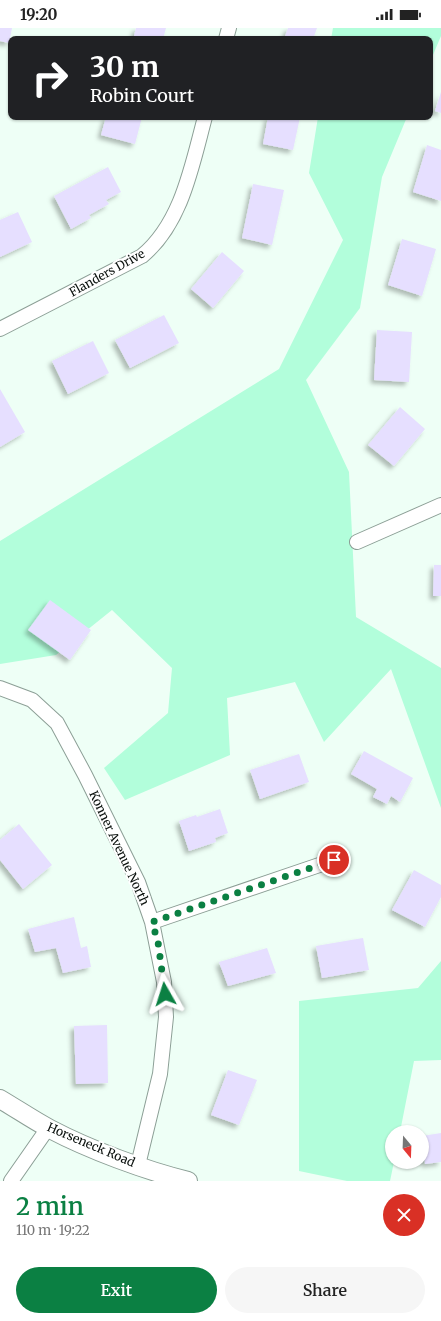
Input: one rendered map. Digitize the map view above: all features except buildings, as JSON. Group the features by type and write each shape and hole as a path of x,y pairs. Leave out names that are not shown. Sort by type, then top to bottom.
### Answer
{"street":[{"name":"Flanders Drive","path":"0,329 142,256 151,249 169,225 179,204 204,120"},
{"path":"357,542 441,505"},
{"name":"Konner Avenue North","path":"0,688 32,700 56,723 85,775 138,882 152,922 164,982 166,1017 164,1051 160,1074 138,1165"},
{"path":"152,922 334,860"},
{"name":"Horseneck Road","path":"0,1099 48,1128 74,1141 138,1165 188,1181"},
{"path":"11,1181 48,1128"}],"green space":[{"path":"333,28 441,28 441,36 433,55 433,36 332,36"},
{"path":"318,120 406,120 382,177 360,308 306,380 349,472 356,617 441,668 441,808 391,669 324,742 295,682 227,698 230,755 125,800 104,768 168,713 172,668 112,610 56,655 0,664 0,541 279,369 343,240 309,173"},
{"path":"441,961 441,1060 414,1061 401,1125 385,1125 385,1169 393,1169 390,1181 347,1181 299,1171 299,1001 418,988"}],"route":[{"path":"165,994 158,942 152,922 334,860"}]}
